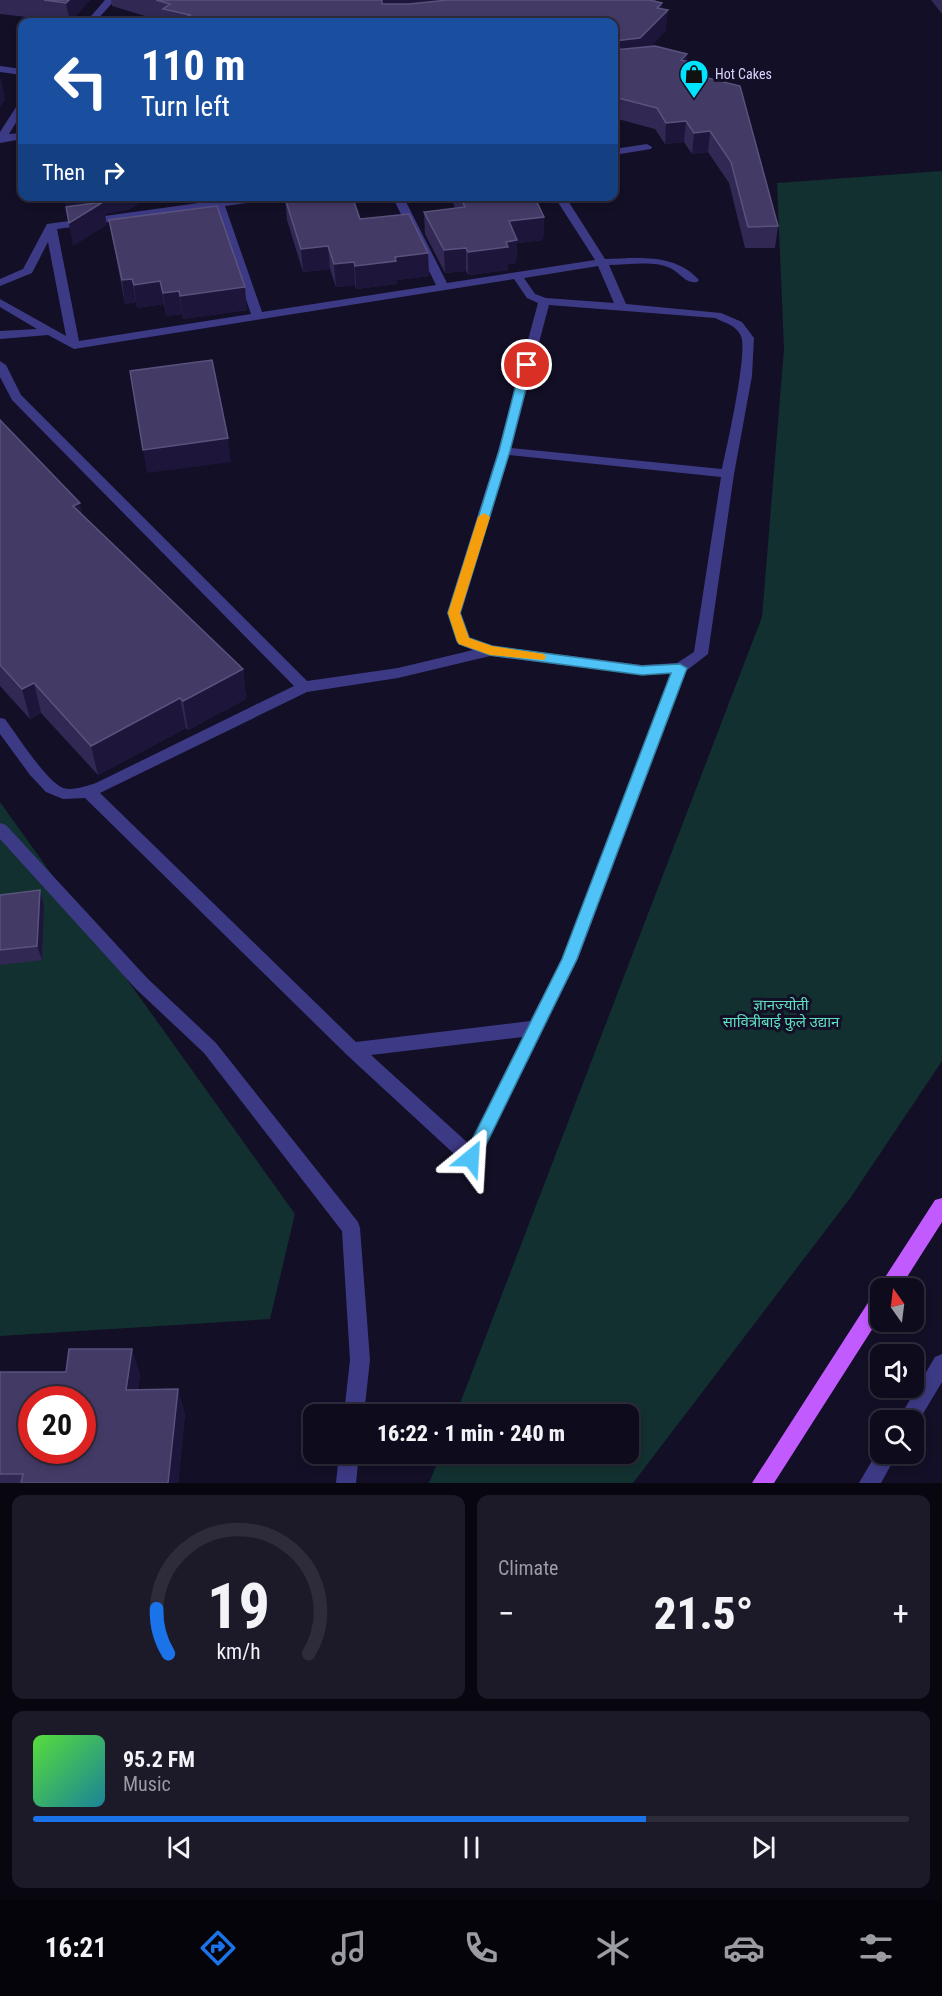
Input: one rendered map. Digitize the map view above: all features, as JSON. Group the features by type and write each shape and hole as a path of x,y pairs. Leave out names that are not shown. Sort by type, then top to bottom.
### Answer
{"main road":[{"path":"895,1278 942,1206"},
{"path":"762,1483 870,1316"}],"street":[{"path":"94,18 110,0"},
{"path":"0,69 18,71"},
{"path":"1,139 18,112"},
{"path":"1,139 18,137"},
{"path":"618,151 647,147"},
{"path":"51,226 163,205 219,204 241,201"},
{"path":"400,201 443,287"},
{"path":"562,201 602,262 621,306"},
{"path":"219,204 258,316"},
{"path":"0,283 28,271 51,226"},
{"path":"51,226 74,345"},
{"path":"0,302 74,345 602,262 648,261 675,266 693,280"},
{"path":"517,275 531,296 544,301 717,315 738,324 748,338 746,376 728,474 701,654 680,668 642,670 490,651 464,641 454,613 504,451 544,301"},
{"path":"0,335 51,331"},
{"path":"0,365 4,380 16,397 304,687"},
{"path":"504,451 728,474"},
{"path":"0,723 46,783 59,793 78,794 101,787 304,687 398,673 490,651"},
{"path":"88,791 353,1050 471,1158 570,959 680,668"},
{"path":"0,829 142,984 210,1048 351,1228 360,1360 355,1404"},
{"path":"353,1050 536,1028"},
{"path":"914,1410 942,1364"},
{"path":"346,1483 349,1464"},
{"path":"869,1483 881,1464"}],"green space":[{"name":"ज्ञानज्योती सावित्रीबाई फुले उद्यान","path":"942,171 942,1061 851,1197 633,1483 429,1483 437,1464 639,1464 639,1404 460,1404 762,617 784,349 777,183"},
{"path":"0,802 295,1214 270,1319 0,1336"}],"building":[{"path":"44,0 69,0 66,3"},
{"path":"156,0 382,0 382,4 409,4 448,0 649,0 662,3 657,8 668,10 640,38 618,41 618,18 184,18 190,15 163,9 170,4"},
{"path":"655,46 687,54 681,60 697,64 688,73 740,86 778,226 748,227 731,162 710,131 694,133 686,121 666,123 657,108 618,98 618,50"},
{"path":"286,201 354,201 360,219 409,214 428,253 395,257 396,261 355,266 354,262 334,264 328,246 301,249"},
{"path":"462,201 536,201 544,217 509,221 517,240 506,242 508,247 468,252 466,248 444,250 424,212 465,207"},
{"path":"103,202 69,223 66,207"},
{"path":"217,206 245,287 180,296 179,291 163,293 160,281 134,285 132,279 122,280 109,220"},
{"path":"212,360 228,438 143,450 130,371"},
{"path":"0,420 80,503 73,506 243,669 183,701 180,698 91,746 34,683 22,689 0,665"},
{"path":"40,890 37,946 0,950 0,895"},
{"path":"69,1349 132,1349 126,1390 178,1389 168,1483 21,1483 23,1474 0,1474 0,1372 66,1372"}],"slow traffic":[{"path":"484,517 454,613 464,641 490,651 540,657"}],"place":[{"name":"Hot Cakes","path":"694,100"}],"route":[{"path":"471,1158 570,959 680,668 642,670 599,665 490,651 464,641 454,613 504,451 527,365"}]}
